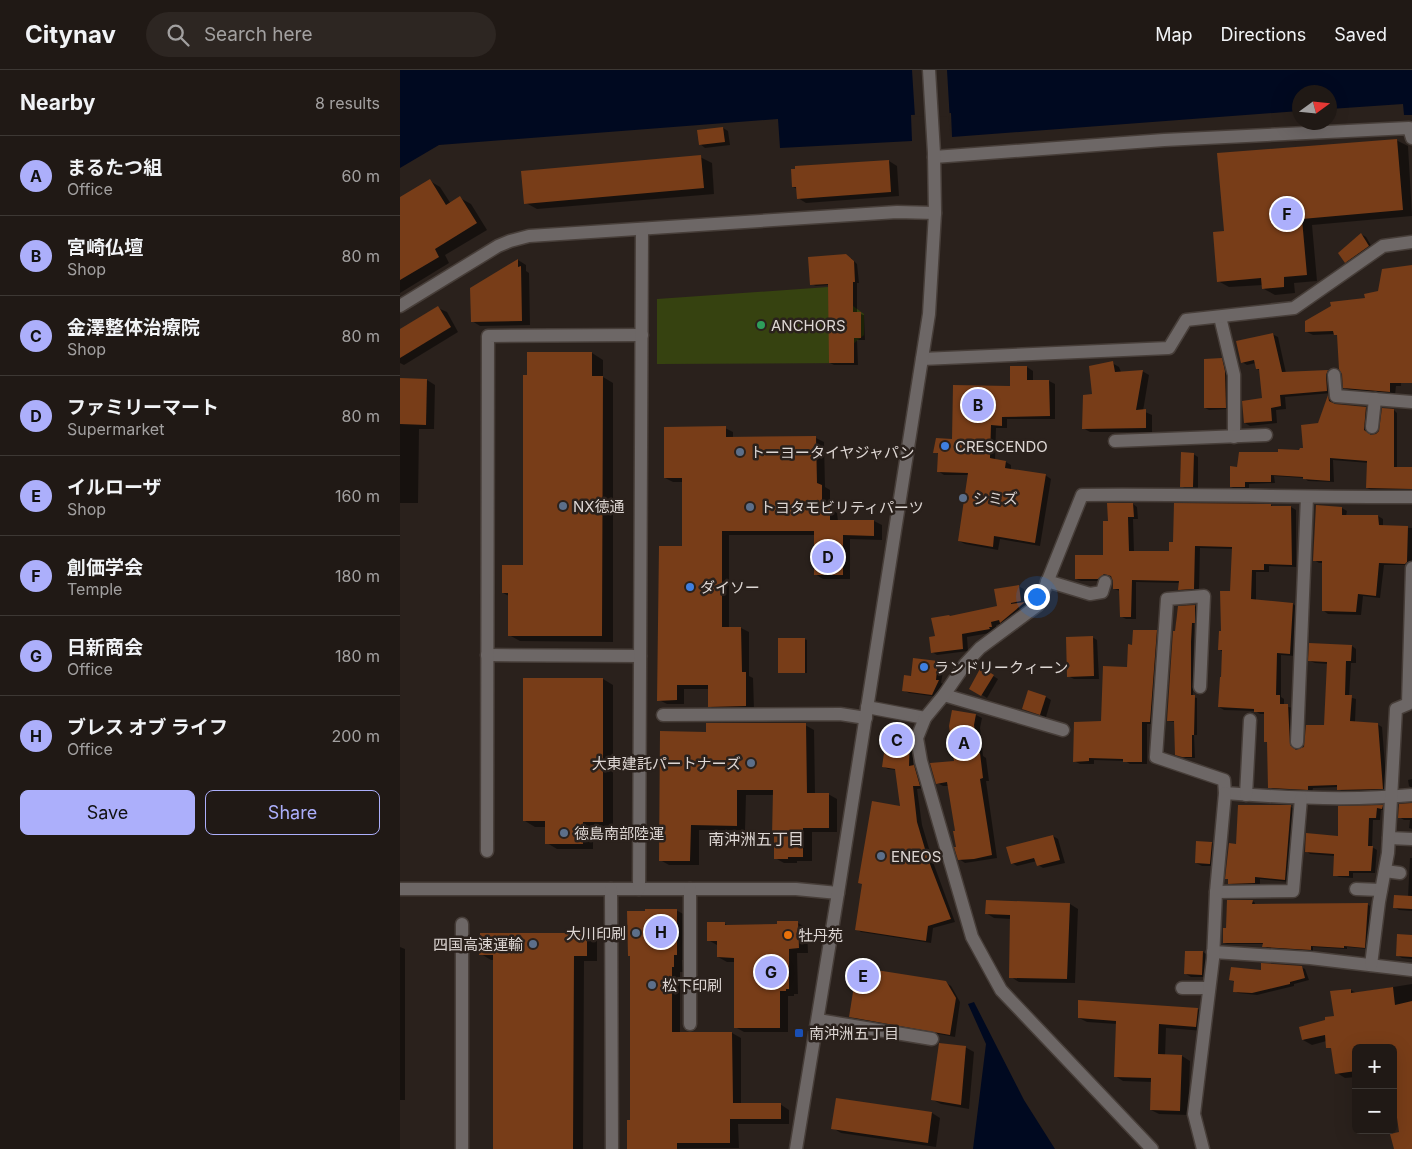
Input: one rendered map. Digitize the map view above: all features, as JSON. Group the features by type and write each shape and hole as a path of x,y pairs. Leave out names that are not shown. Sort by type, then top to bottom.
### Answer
{"street":[{"path":"796,1149 867,713 922,359 931,287 936,213 929,70"},
{"path":"934,155 1164,140 1400,128 1410,128 1412,138"},
{"path":"400,306 510,241 529,236 897,212 936,213"},
{"path":"639,889 642,229"},
{"path":"922,359 1169,348 1186,320 1294,308 1383,246 1412,242"},
{"path":"1220,317 1234,375 1234,437"},
{"path":"487,851 488,336 642,335"},
{"path":"1334,375 1336,396 1412,402"},
{"path":"1372,427 1375,399"},
{"path":"1115,441 1266,435"},
{"path":"1152,1149 1001,990 972,937 921,761 917,738 925,718 966,663 980,648 1038,605 1082,495 1212,494 1308,497 1412,497"},
{"path":"1297,742 1308,497"},
{"path":"1371,965 1388,854 1396,709 1408,704 1412,568"},
{"path":"1047,581 1090,594 1102,592 1105,582"},
{"path":"1200,687 1204,596 1166,599 1156,757 1224,780 1225,793 1216,892 1213,952 1194,1114 1203,1149"},
{"path":"488,655 640,656"},
{"path":"944,695 1063,730"},
{"path":"663,714 867,713 925,718"},
{"path":"1246,795 1250,720"},
{"path":"1225,793 1301,798 1412,795"},
{"path":"1216,892 1293,891 1301,798"},
{"path":"1389,838 1412,839"},
{"path":"1385,871 1400,874"},
{"path":"400,889 796,889 838,893"},
{"path":"611,889 612,1149"},
{"path":"690,889 690,1024"},
{"path":"1356,889 1381,890"},
{"path":"462,924 462,1149"},
{"path":"1213,952 1310,958 1412,970"},
{"path":"1182,988 1209,988"},
{"path":"818,1020 932,1039"}],"green space":[{"name":"ANCHORS","path":"828,287 853,287 853,306 864,314 864,335 853,344 854,363 657,364 657,299"}],"water":[{"path":"400,70 1412,70 1412,115 1404,115 1403,104 1337,109 1337,85 1292,85 1292,112 952,137 951,113 911,115 912,141 780,148 778,119 439,145 400,168"},
{"path":"974,1002 1024,1100 1055,1149 973,1149 986,1044 968,1004"}],"pier":[{"path":"912,70 947,70 951,139 948,116 915,117"}],"building":[{"path":"723,127 725,142 699,145 697,130"},
{"path":"1397,139 1403,210 1302,219 1307,275 1284,277 1284,287 1262,289 1261,278 1217,282 1213,232 1224,231 1217,153"},
{"path":"701,155 704,188 524,204 521,171"},
{"path":"889,160 891,192 797,199 796,187 792,187 791,169 795,169 795,166"},
{"path":"430,179 446,205 460,196 477,223 435,249 439,257 400,280 400,197"},
{"path":"1361,233 1369,246 1345,263 1338,253"},
{"path":"846,254 854,261 853,312 861,312 861,338 854,338 854,363 829,363 828,284 810,285 808,257"},
{"path":"518,259 518,267 521,266 522,321 471,322 470,288"},
{"path":"1412,265 1412,383 1390,383 1390,392 1343,388 1342,374 1339,369 1337,335 1334,335 1333,331 1305,332 1305,321 1331,306 1330,302 1365,298 1364,294 1378,291 1382,269"},
{"path":"438,306 451,327 400,358 400,329"},
{"path":"1273,333 1282,372 1328,370 1326,375 1327,391 1280,395 1281,406 1271,408 1272,421 1244,423 1242,401 1262,398 1259,369 1256,369 1254,360 1241,363 1236,341"},
{"path":"527,352 592,352 592,376 603,376 602,636 508,636 508,593 502,593 502,565 523,565 523,375 527,375"},
{"path":"1222,358 1225,371 1226,408 1204,408 1204,359"},
{"path":"1113,361 1115,372 1143,370 1136,410 1146,409 1146,428 1082,429 1083,395 1092,394 1089,366"},
{"path":"1010,366 1027,366 1027,380 1049,380 1050,416 1002,417 1002,426 991,425 990,458 1006,461 1005,468 1046,474 1035,543 994,536 993,547 958,541 968,473 937,472 938,453 933,453 936,438 952,439 953,385 1010,386"},
{"path":"400,378 427,379 426,425 400,424"},
{"path":"1328,395 1329,401 1335,404 1366,407 1364,430 1371,435 1379,431 1382,408 1394,409 1394,467 1412,467 1412,489 1366,488 1367,461 1330,458 1330,481 1271,475 1271,482 1245,482 1245,487 1230,487 1230,466 1237,467 1239,452 1278,452 1278,449 1299,450 1303,448 1301,425 1318,423"},
{"path":"726,426 726,437 816,436 817,483 822,485 822,507 830,507 830,520 874,520 874,536 843,535 843,575 814,575 814,531 722,531 722,627 741,627 742,672 746,672 746,706 708,707 708,685 677,685 677,700 657,701 659,546 682,546 682,478 664,478 664,427"},
{"path":"1181,452 1194,453 1193,487 1180,487"},
{"path":"1107,503 1133,503 1134,517 1128,517 1129,551 1169,551 1169,542 1173,542 1174,503 1291,506 1292,565 1264,564 1264,570 1252,570 1251,599 1293,603 1290,654 1277,653 1276,695 1280,695 1280,704 1288,704 1290,745 1296,750 1304,747 1306,725 1324,725 1327,662 1308,661 1309,643 1352,645 1351,661 1346,661 1345,695 1352,695 1350,721 1378,723 1383,789 1337,790 1337,785 1308,786 1308,790 1268,788 1267,742 1264,742 1264,712 1254,712 1254,709 1218,707 1222,650 1218,650 1219,631 1221,631 1220,591 1230,591 1232,547 1195,546 1194,589 1178,590 1179,581 1132,580 1131,617 1120,617 1119,589 1113,589 1111,576 1104,574 1098,579 1075,579 1075,555 1103,555 1103,521 1108,521"},
{"path":"1316,505 1342,507 1342,515 1378,515 1379,525 1408,526 1407,562 1405,564 1379,563 1376,596 1358,594 1356,612 1322,611 1322,561 1313,561"},
{"path":"1019,585 1021,601 1011,604 1025,602 1000,623 999,620 991,622 992,627 989,627 990,629 962,634 963,649 931,653 929,637 935,636 931,618 997,606 994,589"},
{"path":"1195,605 1195,623 1192,623 1191,642 1191,695 1195,695 1194,735 1192,735 1192,757 1182,757 1175,755 1174,721 1167,721 1173,631 1175,631 1178,606"},
{"path":"1133,630 1157,630 1150,722 1142,722 1142,762 1123,762 1123,759 1089,758 1089,761 1073,762 1074,722 1101,721 1103,666 1127,667 1128,644 1132,645"},
{"path":"1093,636 1094,676 1067,677 1066,637"},
{"path":"778,638 805,638 805,673 778,673"},
{"path":"913,658 938,661 936,680 939,680 932,695 902,691 904,675 911,676"},
{"path":"981,667 994,675 981,696 969,689"},
{"path":"523,678 603,678 603,822 583,822 583,844 545,844 545,821 523,821"},
{"path":"1028,690 1046,696 1040,715 1022,709"},
{"path":"952,710 976,714 974,725 983,778 980,779 992,855 974,859 958,860 954,847 956,847 953,831 955,831 947,782 936,784 930,763 954,761 949,726"},
{"path":"706,723 806,723 807,793 829,793 829,828 803,828 803,857 774,859 774,836 772,836 773,790 737,790 737,826 691,825 690,861 659,861 660,731 706,732"},
{"path":"894,730 910,734 909,766 914,765 920,786 913,786 917,822 928,859 951,919 928,926 926,941 855,930 862,884 858,883 872,801 900,806 895,769 882,767 884,753 887,754"},
{"path":"1412,803 1412,818 1398,818 1399,804"},
{"path":"1238,805 1291,805 1285,880 1255,877 1255,883 1228,884 1228,879 1225,879 1229,843 1236,844"},
{"path":"1383,805 1382,809 1377,808 1376,818 1369,818 1368,846 1373,846 1371,871 1349,871 1349,876 1333,876 1334,854 1305,852 1306,833 1338,836 1338,806"},
{"path":"1053,835 1060,860 1037,866 1034,858 1011,864 1006,847"},
{"path":"1196,841 1212,842 1210,864 1195,863"},
{"path":"1394,895 1412,896 1412,909 1393,908"},
{"path":"986,900 1070,903 1067,979 1009,978 1010,915 985,914"},
{"path":"1227,900 1253,900 1252,904 1368,903 1365,948 1311,946 1311,950 1262,947 1263,943 1223,943 1223,928 1226,928"},
{"path":"645,909 677,909 677,955 674,955 674,967 672,967 672,1032 732,1032 733,1103 781,1103 781,1119 730,1119 730,1143 677,1143 677,1149 627,1149 627,1120 630,1120 630,956 628,956 627,911 645,911"},
{"path":"777,921 798,921 799,948 789,949 789,989 780,991 780,1028 734,1028 734,958 717,957 717,941 707,941 707,922 725,922 725,925 777,924"},
{"path":"480,933 587,933 587,956 574,956 573,1149 493,1149 493,955 479,955"},
{"path":"1397,934 1412,935 1412,957 1396,956"},
{"path":"1185,951 1203,951 1202,975 1184,974"},
{"path":"1261,963 1302,966 1305,978 1290,982 1290,984 1252,993 1233,992 1234,981 1229,980 1231,967 1261,970"},
{"path":"857,967 946,981 956,998 950,1035 849,1017"},
{"path":"1393,987 1395,1005 1412,1001 1412,1149 1394,1149 1390,1134 1397,1134 1399,1132 1397,1118 1397,1044 1352,1044 1352,1072 1335,1074 1331,1048 1326,1048 1325,1035 1302,1040 1299,1027 1325,1020 1325,1017 1334,1016 1330,991 1351,989 1351,993"},
{"path":"1078,1000 1198,1008 1196,1027 1159,1024 1158,1054 1182,1055 1180,1111 1150,1110 1151,1078 1114,1077 1116,1021 1078,1018"},
{"path":"939,1043 966,1046 961,1105 931,1100"},
{"path":"836,1098 932,1112 928,1143 831,1129"}],"place":[{"name":"創価学会","path":"1287,214"},
{"name":"ANCHORS","path":"761,325"},
{"name":"宮崎仏壇","path":"978,405"},
{"name":"CRESCENDO","path":"945,446"},
{"name":"トーヨータイヤジャパン","path":"740,452"},
{"name":"シミズ","path":"963,498"},
{"name":"NX徳通","path":"563,506"},
{"name":"トヨタモビリティパーツ","path":"750,507"},
{"name":"ファミリーマート","path":"828,557"},
{"name":"ダイソー","path":"690,587"},
{"name":"ランドリークィーン","path":"924,667"},
{"name":"金澤整体治療院","path":"897,740"},
{"name":"まるたつ組","path":"964,743"},
{"name":"大東建託パートナーズ","path":"751,763"},
{"name":"徳島南部陸運","path":"564,833"},
{"name":"ENEOS","path":"881,856"},
{"name":"ブレス オブ ライフ","path":"661,932"},
{"name":"大川印刷","path":"636,933"},
{"name":"牡丹苑","path":"788,935"},
{"name":"四国高速運輸","path":"533,944"},
{"name":"日新商会","path":"771,972"},
{"name":"イルローザ","path":"863,976"},
{"name":"松下印刷","path":"652,985"},
{"name":"南沖洲五丁目","path":"799,1033"}],"district":[{"name":"南沖洲五丁目","path":"756,839"}]}
